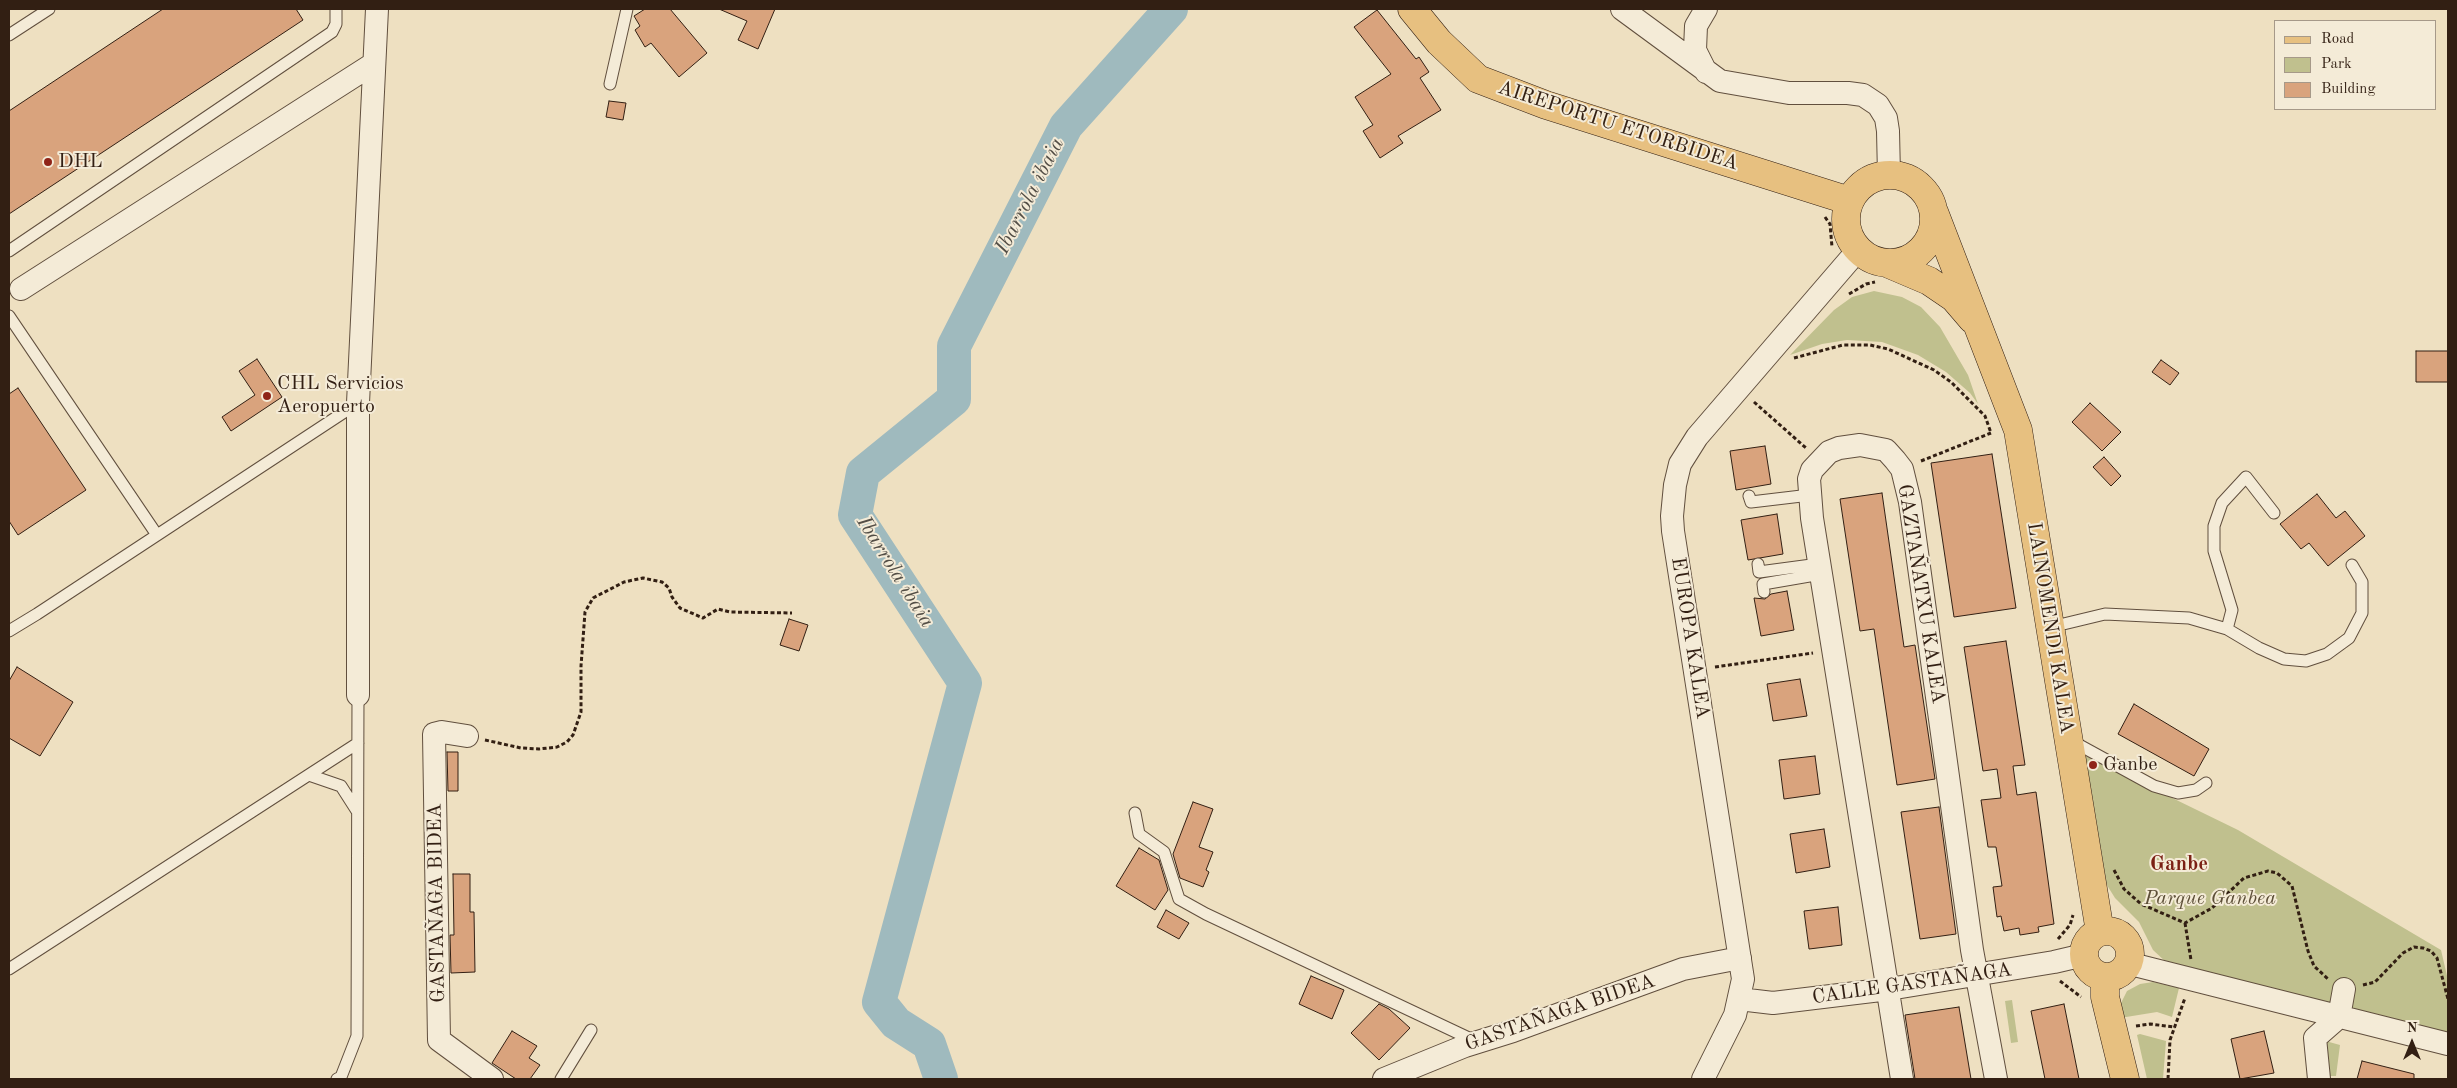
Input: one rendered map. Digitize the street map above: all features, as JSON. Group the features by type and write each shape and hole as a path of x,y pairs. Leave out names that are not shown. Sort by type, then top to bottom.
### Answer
{"main road":[{"name":"AIREPORTU ETORBIDEA","path":"1412,9 1439,42 1478,78 1546,105 1850,201"},
{"path":"1889,175 1910,179 1918,185 1928,197 1934,212 1933,232 1921,252 1906,260 1890,264 1878,262 1858,250 1852,242 1847,227 1847,211 1850,201 1866,182 1877,177 1889,175"},
{"name":"LAINOMENDI KALEA","path":"1934,212 2018,430 2100,932"},
{"name":"LAINOMENDI KALEA","path":"1890,264 1929,280 1954,298 1981,330"},
{"path":"2100,932 2116,933 2126,940 2130,954 2127,963 2117,974 2104,977 2090,969 2084,954 2088,939 2100,932"},
{"path":"2104,977 2106,997 2125,1079"}],"street":[{"path":"358,695 358,404 377,9"},
{"path":"1622,9 1708,75 1720,81 1752,88 1789,92 1863,95 1878,105 1886,118 1889,175"},
{"path":"1706,9 1696,26 1695,50 1708,75"},
{"path":"15,293 373,64"},
{"name":"EUROPA KALEA","path":"1702,1079 1735,1015 1743,979 1673,531 1672,516 1675,485 1680,464 1697,437 1858,250"},
{"name":"GAZTAÑATXU KALEA","path":"1820,460 1829,452 1839,448 1860,445 1886,450 1902,469 1910,502 1976,976 1996,1079"},
{"path":"1820,460 1812,470 1809,479 1810,495 1820,569 1902,1079"},
{"name":"GASTAÑAGA BIDEA","path":"467,736 442,732 434,734 439,1040 492,1079"},
{"name":"CALLE GASTAÑAGA","path":"1739,999 1773,1003 1888,989 1976,976 2054,962 2084,954"},
{"name":"GASTAÑAGA BIDEA","path":"1384,1079 1478,1042 1683,969 1740,958"},
{"path":"2127,963 2448,1044"},
{"path":"2319,1079 2315,1038 2339,1017 2344,989"}],"lane":[{"path":"9,35 50,9"},
{"path":"9,250 332,32 336,24 336,9"},
{"path":"610,84 627,9"},
{"path":"9,316 157,535"},
{"path":"9,631 358,404"},
{"path":"2228,629 2232,610 2214,552 2214,526 2222,504 2246,477 2274,513"},
{"path":"1749,496 1750,502 1810,495"},
{"path":"1758,564 1759,572 1820,569"},
{"path":"2051,627 2105,614 2138,614 2189,618 2228,629 2259,648 2284,659 2306,661 2327,654 2350,638 2362,613 2362,582 2352,565"},
{"path":"1764,592 1763,584 1820,569"},
{"path":"337,1079 341,1077 357,1036 358,695"},
{"path":"2068,739 2154,786 2178,794 2196,790 2206,783"},
{"path":"9,969 358,743"},
{"path":"309,775 341,786 358,812"},
{"path":"1135,812 1139,834 1164,852 1179,899 1206,914 1478,1042"},
{"path":"561,1079 591,1030"}],"path":[{"path":"1793,358 1843,345 1870,345 1888,349 1934,370 1951,382 1985,416 1991,433"},
{"path":"1754,402 1820,460"},
{"path":"1902,469 1991,433 2018,430"},
{"path":"467,736 521,748 557,747 567,742 573,735 580,712 580,666 585,612 594,598 624,582 643,578 662,582 669,588 672,597 680,608 702,618 718,609 730,612 792,613"},
{"path":"1712,668 1833,650"},
{"path":"2112,865 2124,889 2141,904 2185,923"},
{"path":"2185,923 2212,908 2244,878 2268,871 2277,873 2292,886 2308,951 2314,966 2325,977 2344,989 2376,982 2403,953 2414,947 2424,948 2431,951 2437,958 2448,999"},
{"path":"2168,1079 2170,1040 2192,968 2185,923"},
{"path":"2113,1029 2150,1024 2175,1027"}],"green space":[{"path":"1874,291 1902,297 1921,307 1940,327 1968,375 1978,404 1970,393 1946,372 1918,355 1882,342 1847,340 1822,344 1790,355 1834,310 1852,297"},
{"name":"Parque Ganbea","path":"2080,753 2238,830 2441,950 2448,980 2448,1035 2167,963 2153,950 2139,922 2115,898 2105,882"},
{"path":"2153,982 2179,988 2172,1017 2157,1012 2120,1018 2120,1005 2127,991 2140,984"},
{"path":"2012,1000 2018,1042 2011,1043 2005,1001"},
{"path":"2140,1034 2166,1041 2163,1079 2147,1079 2137,1035"},
{"path":"2322,1040 2340,1045 2336,1076 2327,1076"}],"building":[{"name":"DHL","path":"163,9 296,9 303,20 9,214 9,111"},
{"path":"645,9 670,9 707,53 679,77 651,43 645,47 635,30 640,26 634,16"},
{"path":"719,9 775,9 758,49 738,40 747,21"},
{"path":"1377,10 1416,59 1419,57 1429,72 1420,78 1441,110 1398,136 1403,143 1380,158 1363,131 1373,125 1355,97 1391,74 1354,27"},
{"path":"609,101 626,103 623,120 606,117"},
{"path":"2416,351 2448,351 2448,382 2416,382"},
{"name":"CHL Servicios Aeropuerto","path":"257,359 282,397 231,431 222,417 255,395 239,371"},
{"path":"2161,360 2179,373 2170,385 2152,372"},
{"path":"18,388 86,490 18,535 9,521 9,394"},
{"path":"2090,403 2121,432 2102,451 2072,422"},
{"path":"1765,446 1771,484 1736,490 1730,451"},
{"path":"1992,454 2016,608 1954,617 1931,463"},
{"path":"2104,457 2121,476 2111,486 2093,467"},
{"path":"1882,493 1904,647 1915,645 1935,779 1897,785 1874,629 1860,631 1840,499"},
{"path":"2317,494 2336,518 2345,511 2365,536 2328,566 2309,543 2301,549 2280,524"},
{"path":"1777,514 1783,554 1748,560 1741,520"},
{"path":"1787,591 1794,630 1761,636 1754,598 1765,599 1771,594"},
{"path":"789,619 808,625 799,651 780,645"},
{"path":"2006,641 2025,765 2013,766 2017,795 2036,792 2054,924 2038,927 2039,932 2020,935 2019,928 2004,931 2001,916 1997,917 1993,887 2002,886 1996,847 1988,847 1981,800 2001,798 1997,769 1983,771 1964,647"},
{"path":"17,667 73,702 40,756 9,738 9,681"},
{"path":"1800,679 1807,716 1773,721 1767,684"},
{"path":"2134,704 2209,749 2194,776 2118,734"},
{"path":"447,752 458,752 458,791 448,791"},
{"path":"1815,756 1820,794 1784,799 1779,760"},
{"path":"1193,802 1213,809 1199,847 1213,852 1206,870 1209,872 1203,887 1180,878 1173,854"},
{"path":"1939,807 1956,934 1920,939 1901,812"},
{"path":"1824,829 1830,867 1796,873 1790,834"},
{"path":"1139,848 1159,860 1168,890 1155,910 1116,886"},
{"path":"453,874 470,874 470,912 474,912 475,972 451,973 450,935 454,935"},
{"path":"1838,907 1842,945 1809,949 1804,911"},
{"path":"1166,910 1189,923 1179,939 1157,927"},
{"path":"1311,976 1344,990 1332,1019 1299,1004"},
{"path":"1379,1004 1389,1009 1410,1028 1379,1060 1351,1033"},
{"path":"2064,1004 2079,1079 2045,1079 2031,1011"},
{"path":"1959,1007 1971,1079 1915,1079 1905,1015"},
{"path":"512,1031 537,1046 529,1058 540,1065 530,1079 516,1079 492,1063"},
{"path":"2264,1031 2274,1073 2240,1079 2231,1039"},
{"path":"2362,1061 2414,1074 2414,1079 2357,1079"}],"waterway":[{"name":"Ibarrola ibaia","path":"941,1079 929,1044 896,1023 879,1002 965,683 855,515 863,473 954,399 954,346 1066,126 1171,9"}],"place":[{"name":"DHL","path":"48,162"},
{"name":"CHL Servicios Aeropuerto","path":"267,396"},
{"name":"Ganbe","path":"2093,765"}],"district":[{"name":"Ganbe","path":"2179,864"}]}
